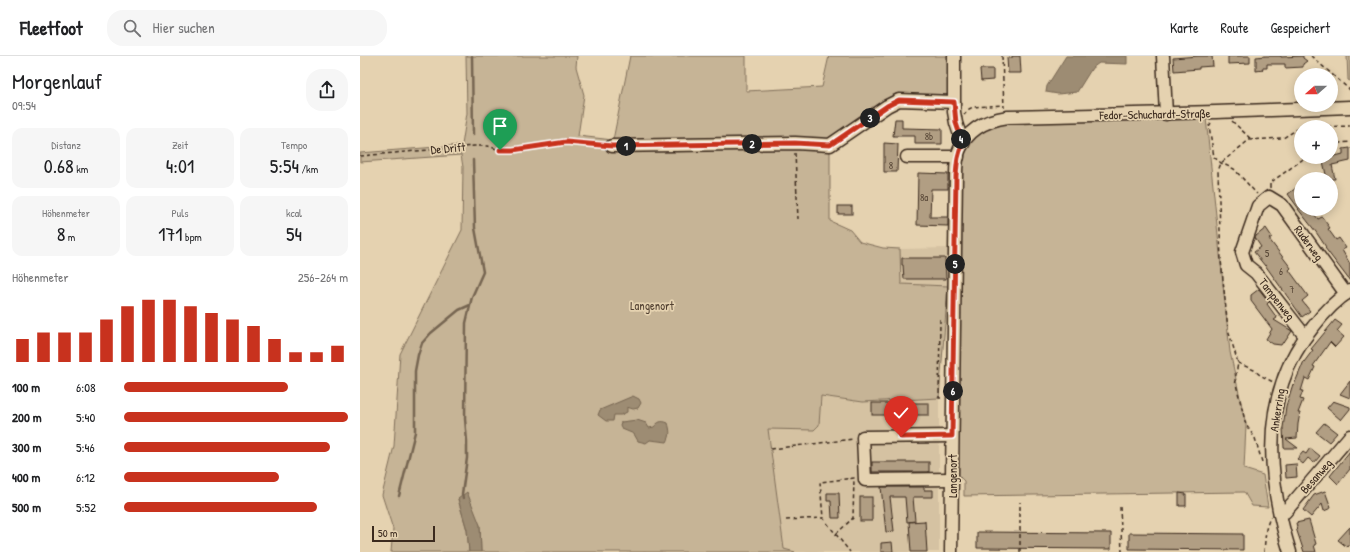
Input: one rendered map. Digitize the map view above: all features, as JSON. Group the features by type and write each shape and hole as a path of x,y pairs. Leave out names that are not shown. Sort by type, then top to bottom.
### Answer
{"street":[{"path":"954,56 954,102 956,123 965,141"},
{"path":"1163,56 1166,114"},
{"path":"612,146 795,143 830,145 887,106 899,100 954,102"},
{"name":"Fedor-Schuchardt-Straße","path":"965,141 975,129 985,123 1008,117 1166,114 1350,107"},
{"name":"Langenort","path":"951,552 956,176 958,157 965,141"},
{"path":"907,157 958,157"},
{"name":"Tampenweg","path":"1263,196 1242,252 1246,265 1256,272 1305,336"},
{"name":"Ruderweg","path":"1263,196 1282,205 1348,293"},
{"name":"Ankerring","path":"1290,552 1275,515 1275,481 1272,447 1274,412 1281,386 1293,354 1305,336 1331,306 1348,293"},
{"path":"952,436 863,438 865,480 952,479"},
{"name":"Besanweg","path":"1275,515 1285,512 1350,436"}],"path":[{"path":"956,123 969,109 973,107 1004,106 1002,56"},
{"path":"1311,56 1350,90"},
{"path":"1230,119 1252,140"},
{"path":"1211,122 1209,126 1214,157 1221,163 1234,169 1263,196 1270,183 1296,164"},
{"path":"1338,126 1350,126"},
{"path":"1263,465 1256,438 1246,425 1235,380 1238,363 1228,329 1221,260 1218,171 1221,163 1249,140 1283,138 1294,131"},
{"name":"De Drift","path":"360,156 474,146 488,146 500,150 513,150 566,142 612,146"},
{"path":"1338,144 1350,142"},
{"path":"795,143 798,219"},
{"path":"940,319 939,398 953,398"},
{"path":"1238,363 1254,370 1260,375 1281,386"},
{"path":"771,449 863,438"},
{"path":"836,534 854,518 854,478 820,482 823,518 850,552"},
{"path":"1020,502 1020,552"},
{"path":"1120,508 1122,552"},
{"path":"1264,552 1266,529 1275,515"},
{"path":"786,520 823,518"}],"shaded area":[{"path":"1066,56 1127,56 1127,64 1099,63 1092,68 1077,92 1058,94 1046,92 1047,86"},
{"path":"949,248 948,286 901,284 900,249"},
{"path":"633,396 639,399 641,403 638,408 633,409 627,407 627,412 621,415 614,415 613,421 606,421 598,415 600,410"},
{"path":"821,396 863,402 939,398 939,552 795,552 784,550 768,428 814,430 819,425"},
{"path":"637,420 646,423 649,428 654,427 660,422 668,423 670,432 667,442 650,440 646,443 638,441 634,434 622,429 620,425 621,422"},
{"path":"467,492 480,525 481,552 469,552 467,530 458,499"}],"green space":[{"name":"Langenort","path":"466,56 577,56 576,67 584,95 578,136 613,140 630,56 746,56 746,91 822,87 829,56 957,56 957,104 901,103 830,145 830,221 850,230 860,242 883,248 900,249 901,284 948,286 939,398 863,402 821,396 819,425 814,430 768,429 784,549 795,552 481,552 480,525 458,499 467,530 469,552 391,552 393,529 382,495 394,446 400,354 462,230 463,167 461,155 360,162 360,153 462,145 467,113"},
{"path":"1347,56 1350,56 1350,81 1348,80"},
{"path":"1206,118 1230,352 1246,425 1244,469 1263,475 1268,507 1252,506 1244,492 964,496 964,481 958,475 961,161 968,145 976,135 1004,123"}],"building":[{"path":"1012,56 1020,56 1021,73 1008,73 1007,58 1012,58"},
{"path":"1212,56 1213,66 1174,71 1173,58"},
{"path":"1228,56 1250,56 1250,63 1228,64"},
{"path":"1303,56 1303,58 1307,61 1303,64 1303,67 1285,68 1285,64 1267,64 1267,68 1262,68 1263,70 1256,71 1256,57"},
{"path":"980,69 993,69 993,80 981,81"},
{"path":"895,119 902,119 902,128 942,129 942,144 915,144 915,136 893,136"},
{"path":"884,143 898,144 897,172 884,172"},
{"path":"1350,148 1350,161 1338,164 1338,155 1343,154 1343,149"},
{"path":"1324,164 1336,164 1332,165 1334,172 1325,172"},
{"path":"918,173 948,174 948,189 931,189 930,217 948,217 948,226 917,225"},
{"path":"1294,190 1294,202 1288,194"},
{"path":"838,206 852,206 852,214 838,214"},
{"path":"1303,216 1316,216 1318,219 1322,217 1336,240 1339,238 1346,248 1342,250 1350,264 1350,281 1325,248 1326,247"},
{"path":"1266,228 1272,237 1269,239 1291,268 1289,270 1308,296 1302,301 1310,311 1302,317 1254,252 1261,247 1255,238 1256,236"},
{"path":"902,258 945,258 946,279 904,279"},
{"path":"1259,289 1269,302 1267,304 1277,318 1274,320 1292,331 1281,345 1273,344 1266,339 1272,329 1251,301 1251,295"},
{"path":"1335,320 1342,325 1337,331 1344,337 1335,347 1330,342 1313,366 1315,367 1309,380 1305,378 1300,399 1303,400 1298,413 1300,413 1297,438 1286,439 1298,448 1284,448 1283,428 1286,406 1293,384 1294,385 1304,361 1313,350 1311,349"},
{"path":"1350,381 1350,398 1340,394"},
{"path":"1333,401 1350,407 1341,420 1327,408"},
{"path":"872,403 929,403 929,415 872,415"},
{"path":"1324,423 1337,433 1329,442 1316,432"},
{"path":"1310,448 1320,456 1314,463 1308,458 1303,464 1297,459 1303,452 1306,454"},
{"path":"1350,451 1350,469 1338,484 1330,476"},
{"path":"872,462 929,462 929,472 872,472"},
{"path":"1296,464 1297,477 1286,478 1285,465"},
{"path":"881,487 924,487 924,490 933,490 933,497 913,497 915,521 907,522 905,497 890,497 894,531 886,532"},
{"path":"1325,491 1331,508 1324,511 1322,504 1311,517 1303,510 1314,495"},
{"path":"827,493 839,493 840,518 832,518 831,501 827,501"},
{"path":"1179,493 1186,494 1186,506 1179,506"},
{"path":"860,497 872,497 872,521 860,521"},
{"path":"1309,520 1316,544 1314,545 1316,552 1304,552 1296,528 1296,523"},
{"path":"925,521 927,552 911,552 909,522"},
{"path":"1350,527 1350,543 1347,547 1338,540"},
{"path":"977,532 1111,533 1111,549 977,548"},
{"path":"1129,533 1243,534 1243,550 1129,549"},
{"path":"892,542 893,552 881,552 881,543"}],"waterway":[{"path":"472,56 473,135"},
{"path":"399,496 415,432 415,371 422,343 431,333 459,310 470,305 483,272 475,228 473,160"},
{"path":"463,498 462,494 467,458 465,419 466,323 470,306"}],"route":[{"path":"500,150 513,150 566,142 612,146 795,143 830,145 887,106 899,100 954,102 956,123 963,144 959,151 957,160 956,176 952,436 901,437"}]}
